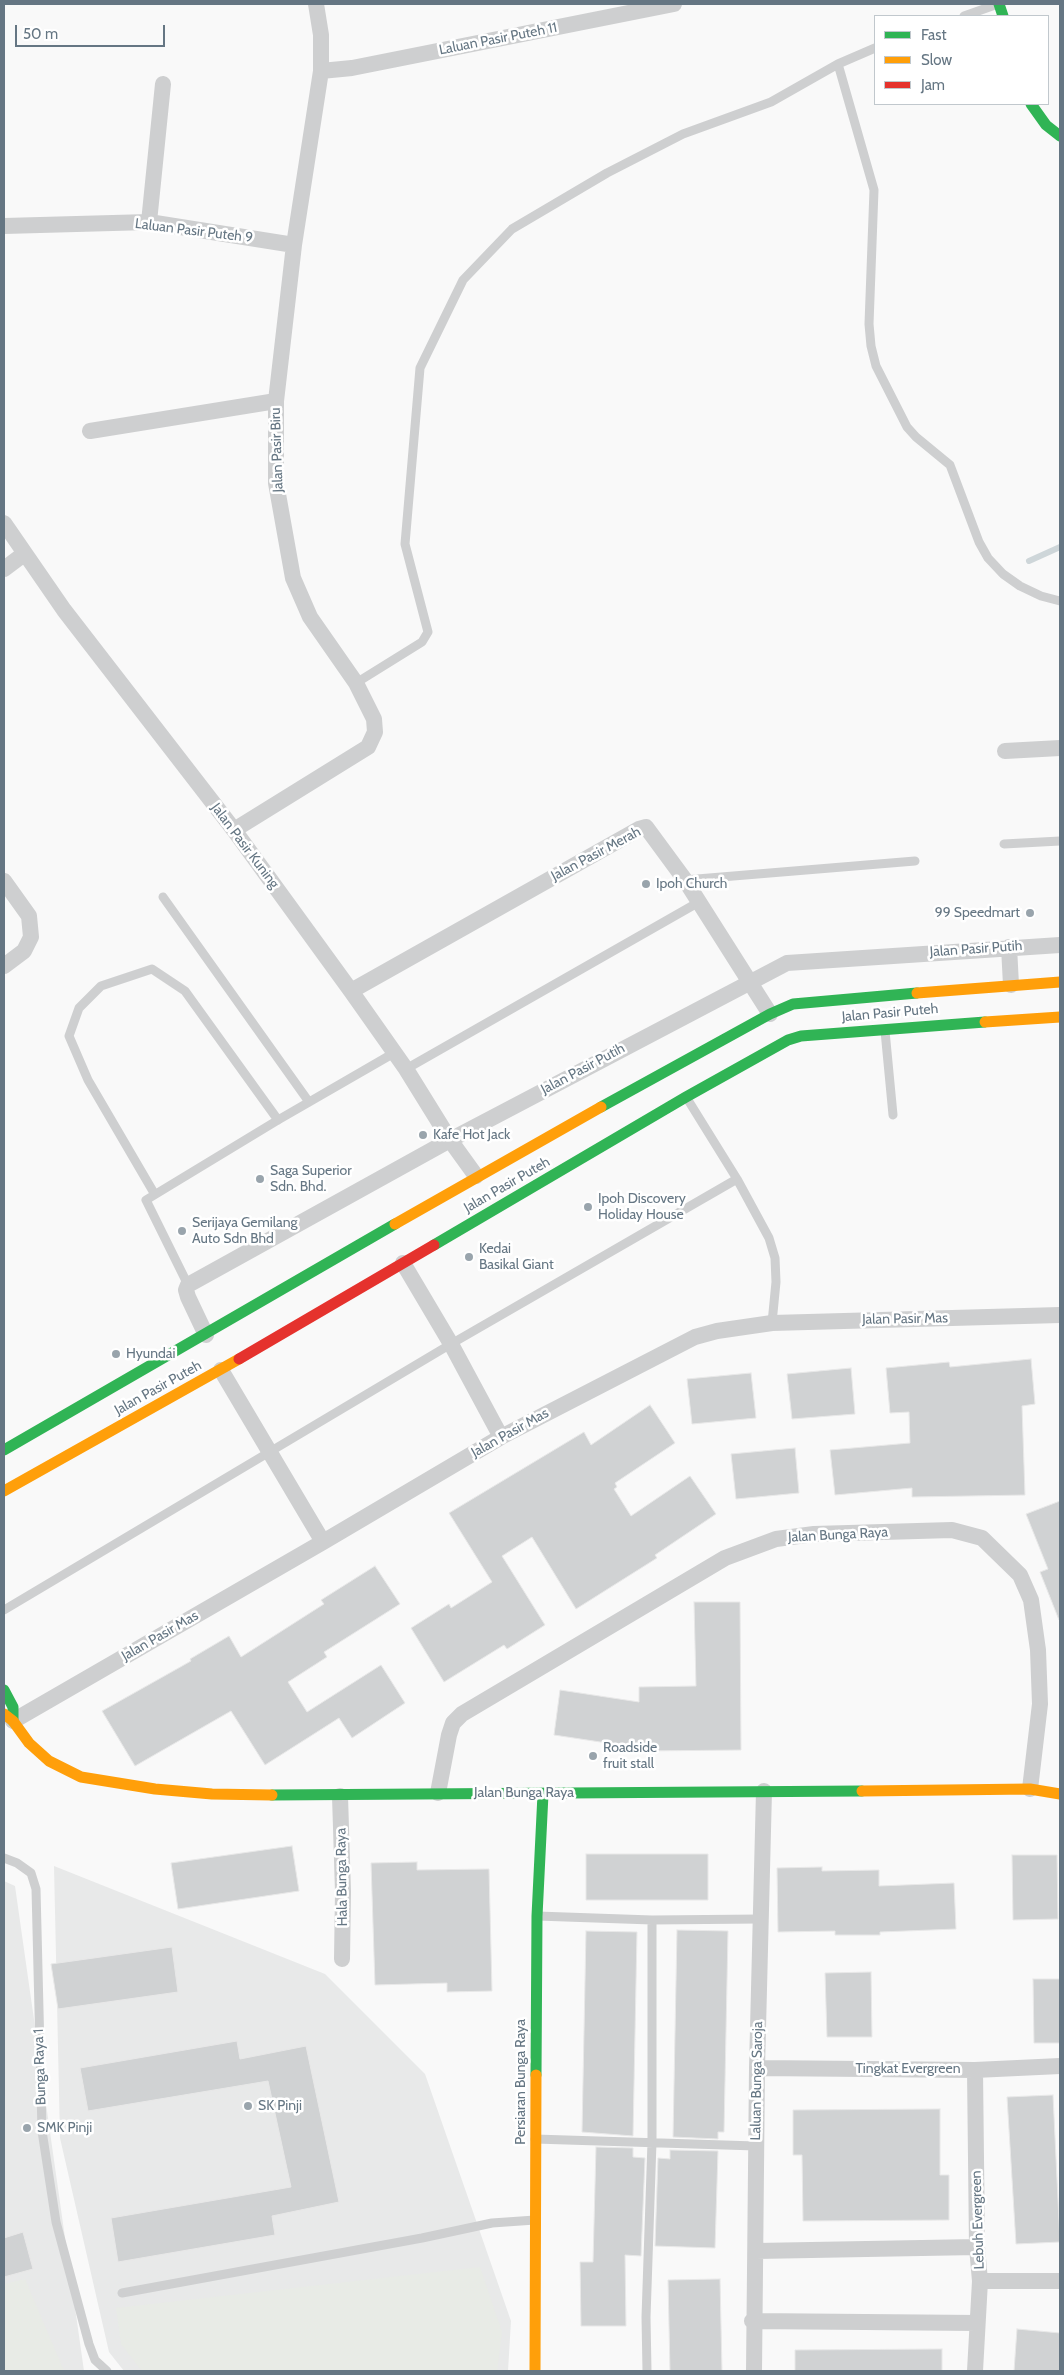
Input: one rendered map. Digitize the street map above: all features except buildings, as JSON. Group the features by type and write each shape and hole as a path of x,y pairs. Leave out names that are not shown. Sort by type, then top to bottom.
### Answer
{"main road":[{"path":"1032,105 1046,125 1060,136"},
{"name":"Jalan Pasir Puteh","path":"4,1450 206,1335 476,1176 774,1018 792,1004 809,1001 1060,982"},
{"path":"894,1016 910,1026"},
{"name":"Jalan Pasir Puteh","path":"4,1490 222,1370 686,1097 788,1040 801,1036 885,1028 1060,1017"},
{"name":"Jalan Bunga Raya","path":"4,1690 13,1707 8,1718 28,1743 49,1761 81,1777 155,1789 212,1794 340,1796 438,1793 542,1794 1030,1789 1060,1794"},
{"name":"Persiaran Bunga Raya","path":"535,2371 536,1916 542,1794"}],"street":[{"name":"Jalan Pasir Biru","path":"234,830 368,747 375,732 374,719 356,683 310,616 293,578 276,483 276,401 294,245 321,71 321,35 316,4"},
{"name":"Laluan Pasir Puteh 11","path":"321,71 361,66 674,4"},
{"path":"149,222 163,84"},
{"name":"Laluan Pasir Puteh 9","path":"4,226 149,222 294,245"},
{"path":"90,431 276,401"},
{"name":"Jalan Pasir Kuning","path":"4,523 64,610 234,830 351,990 406,1069 450,1140 476,1176"},
{"path":"4,569 24,554"},
{"path":"1005,751 1060,748"},
{"name":"Jalan Pasir Merah","path":"351,990 639,829 646,827 652,832 685,880 774,1018"},
{"path":"4,881 28,916 32,937 24,951 4,966"},
{"name":"Jalan Pasir Putih","path":"188,1285 450,1140 749,981 787,963 1060,944"},
{"path":"1009,947 1012,986"},
{"path":"403,1263 452,1344 501,1437"},
{"path":"188,1285 186,1290 188,1297 206,1335"},
{"name":"Jalan Pasir Mas","path":"8,1718 323,1542 501,1437 694,1337 717,1331 772,1322 1060,1315"},
{"path":"222,1370 323,1542"},
{"name":"Jalan Bunga Raya","path":"438,1793 449,1735 453,1723 462,1714 725,1558 776,1539 814,1534 952,1530 982,1538 994,1548 1020,1575 1031,1600 1038,1650 1040,1704 1030,1789"},
{"name":"Laluan Bunga Saroja","path":"754,2371 752,2321 756,2251 756,2068 764,1791"},
{"name":"Hala Bunga Raya","path":"340,1796 343,1892 342,1959"},
{"name":"Tingkat Evergreen","path":"756,2068 975,2070 1060,2066"},
{"name":"Lebuh Evergreen","path":"975,2070 977,2247 980,2280 975,2371"},
{"path":"756,2251 977,2247"},
{"path":"980,2280 1060,2281"},
{"path":"752,2321 977,2323"}],"lane":[{"path":"967,15 999,4"},
{"path":"356,683 422,642 428,632 405,544 420,368 463,280 512,229 607,173 684,134 771,102 838,64 874,48"},
{"path":"838,64 874,190 869,324 870,346 876,366 907,427 916,437 950,465 979,542 988,558 1003,574 1020,586 1041,596 1060,601"},
{"path":"1004,844 1060,841"},
{"path":"685,880 915,862"},
{"path":"163,897 309,1102"},
{"path":"406,1069 699,902"},
{"path":"154,1193 88,1080 69,1036 79,1008 101,986 152,969 185,991 278,1120"},
{"path":"885,1028 893,1115"},
{"path":"188,1285 146,1200 154,1193 278,1120 394,1054"},
{"path":"686,1097 737,1179 768,1238 775,1258 776,1282 772,1322"},
{"path":"4,1610 452,1344 737,1179"},
{"name":"Bunga Raya 1","path":"4,1858 17,1863 31,1873 36,1889 42,2131 56,2222 95,2360 107,2371"},
{"path":"536,1916 652,1920 760,1918"},
{"path":"647,2371 646,2317 652,2142 652,1920"},
{"path":"535,2140 756,2146"},
{"path":"122,2293 422,2238 492,2223 535,2220"}],"shaded area":[{"name":"SK Pinji","path":"54,1866 325,1974 425,2074 511,2321 508,2371 124,2371 109,2352 60,2138"},
{"name":"SMK Pinji","path":"4,1881 15,1886 84,2371 4,2371"},
{"path":"480,2267 502,2332 497,2371 142,2371 121,2344 116,2308"},
{"path":"25,2279 64,2371 4,2371 4,2284"}],"waterway":[{"path":"1029,561 1060,547"}],"traffic: fast":[{"path":"999,4 1003,15"},
{"path":"1032,105 1046,125 1060,136"},
{"path":"601,1107 770,1014 793,1004 917,993"},
{"path":"434,1245 686,1097 788,1040 801,1036 985,1022"},
{"path":"4,1450 395,1224"},
{"path":"4,1690 13,1707 13,1721"},
{"path":"272,1795 862,1791"},
{"path":"536,2075 537,1916 543,1794"}],"traffic: slow":[{"path":"917,993 1060,982"},
{"path":"985,1022 1060,1017"},
{"path":"395,1224 601,1107"},
{"path":"4,1491 239,1359"},
{"path":"4,1714 13,1721 29,1743 49,1761 81,1777 155,1789 212,1794 272,1795"},
{"path":"862,1791 1030,1789 1060,1794"},
{"path":"535,2371 536,2075"}],"traffic: jam":[{"path":"239,1359 434,1245"}],"place":[{"name":"Ipoh Church","path":"646,884"},
{"name":"99 Speedmart","path":"1030,913"},
{"name":"Kafe Hot Jack","path":"423,1135"},
{"name":"Saga Superior Sdn. Bhd.","path":"260,1179"},
{"name":"Ipoh Discovery Holiday House","path":"588,1207"},
{"name":"Serijaya Gemilang Auto Sdn Bhd","path":"182,1231"},
{"name":"Kedai Basikal Giant","path":"469,1257"},
{"name":"Hyundai","path":"116,1354"},
{"name":"Roadside fruit stall","path":"593,1756"},
{"name":"SK Pinji","path":"248,2106"},
{"name":"SMK Pinji","path":"27,2128"}]}
